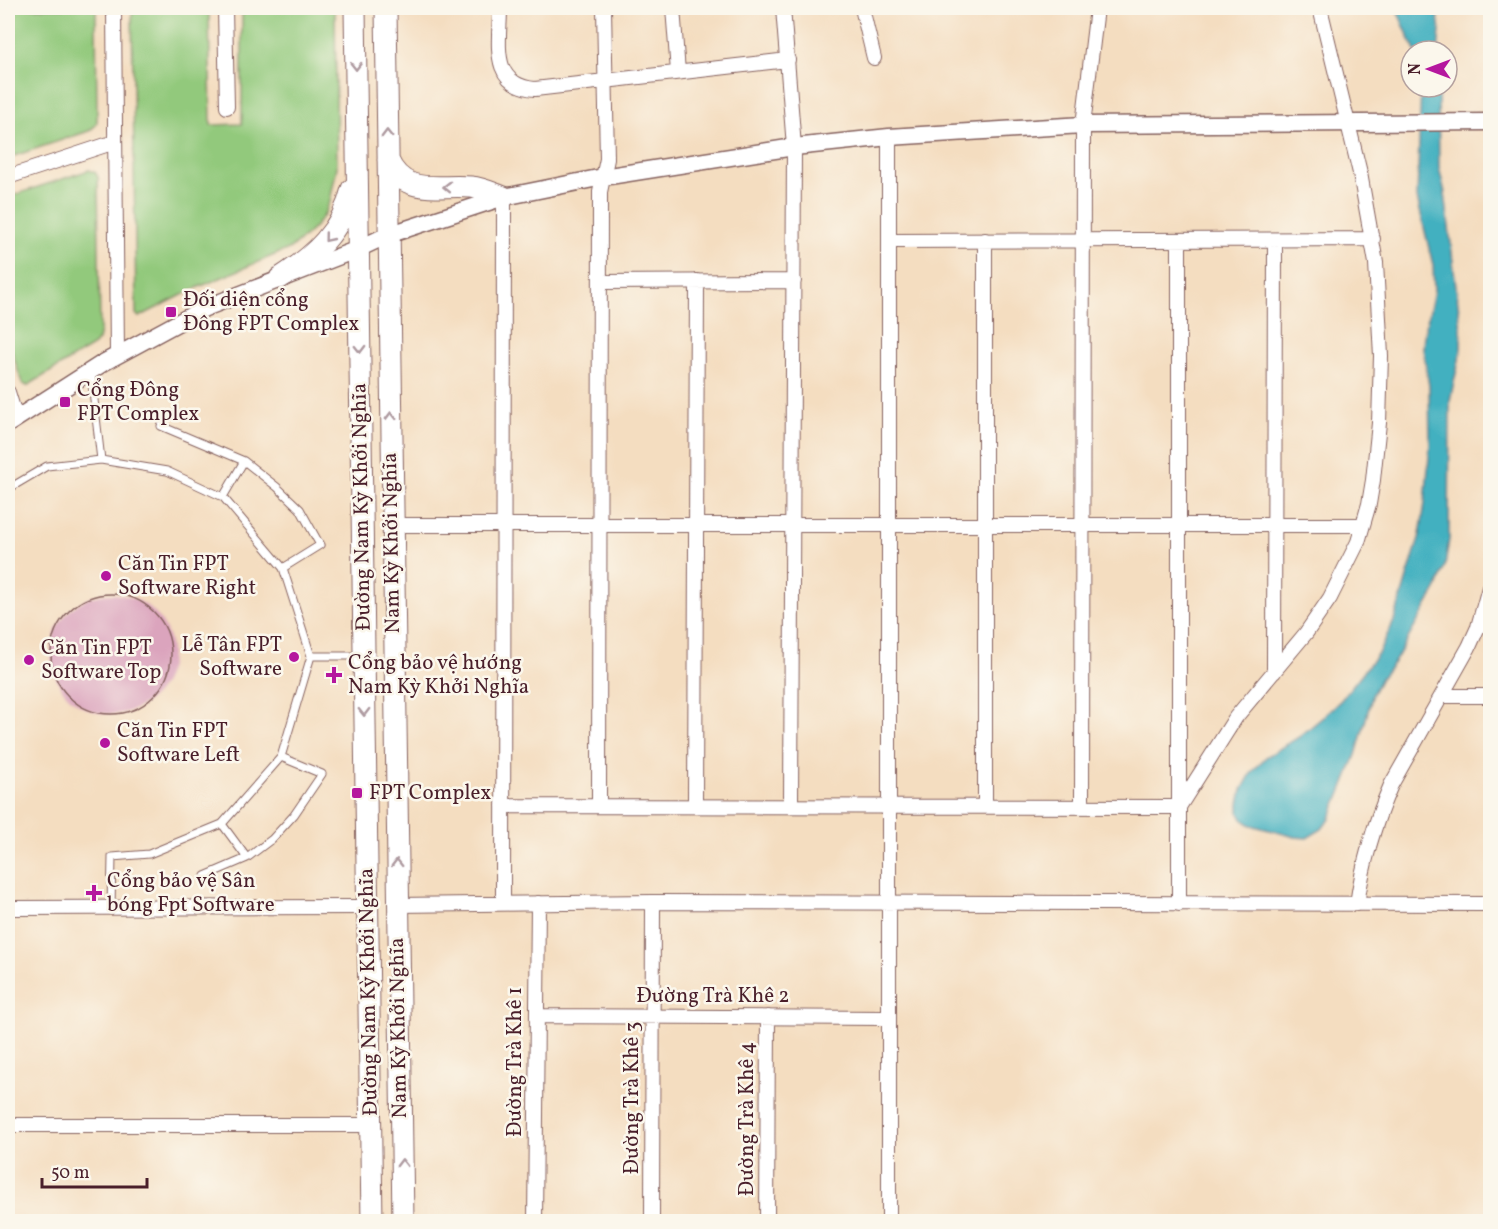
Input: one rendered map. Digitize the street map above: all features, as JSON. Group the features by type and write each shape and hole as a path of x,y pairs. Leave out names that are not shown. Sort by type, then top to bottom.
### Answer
{"main road":[{"name":"Đường Nam Kỳ Khởi Nghĩa","path":"355,8 372,1221"},
{"name":"Nam Kỳ Khởi Nghĩa","path":"386,8 403,1221"},
{"path":"388,160 398,178 406,183 417,186 470,187 504,197"},
{"path":"280,278 309,258 332,233 346,208 357,165"}],"street":[{"path":"114,8 117,355"},
{"path":"225,8 227,107"},
{"path":"500,8 501,68 506,78 514,85 535,89 788,60"},
{"path":"599,806 600,192 607,159 604,8"},
{"path":"673,8 678,72"},
{"path":"783,8 795,147 791,806"},
{"path":"862,8 874,58"},
{"path":"1082,806 1083,125 1097,8"},
{"path":"1179,807 1236,717 1306,633 1330,598 1350,559 1369,504 1381,389 1381,322 1373,239 1360,173 1320,8"},
{"path":"8,392 12,421 117,355 205,308 358,249 388,235 504,197 603,177 795,147 889,137 1083,125 1491,122"},
{"path":"889,137 889,1221"},
{"path":"8,177 115,142"},
{"path":"503,903 504,197"},
{"path":"889,241 1373,239"},
{"path":"985,240 985,806"},
{"path":"1179,240 1179,904"},
{"path":"1274,672 1275,240"},
{"path":"695,806 697,281"},
{"path":"601,282 794,281"},
{"path":"392,525 1363,525"},
{"path":"1357,904 1365,854 1381,808 1391,785 1478,627 1491,584"},
{"path":"1442,696 1491,696"},
{"path":"503,806 1179,807"},
{"path":"397,904 653,902 1491,904"},
{"name":"Đường Trà Khê 3","path":"652,1221 653,902"},
{"name":"Đường Trà Khê 1","path":"535,1221 537,903"},
{"path":"8,908 367,907"},
{"name":"Đường Trà Khê 2","path":"537,1016 888,1018"},
{"name":"Đường Trà Khê 4","path":"767,1221 768,1017"},
{"path":"8,1125 370,1125"}],"lane":[{"path":"91,371 101,460"},
{"path":"161,426 244,461 277,487 300,510 320,545 283,568"},
{"path":"8,489 47,466 101,460 167,471 223,497 283,568 311,656 281,757 222,824 149,854 112,857 111,908"},
{"path":"223,497 244,461"},
{"path":"311,656 363,656"},
{"path":"205,876 247,858 272,839 294,815 322,774 281,757"},
{"path":"222,824 247,858"}],"green space":[{"path":"8,8 96,8 97,121 89,131 8,158"},
{"path":"132,8 209,8 211,125 242,124 242,8 335,8 337,167 330,201 324,215 312,230 291,248 192,290 139,317 136,314"},
{"path":"89,170 95,172 98,177 100,331 98,340 94,345 27,386 22,383 8,339 8,197"}],"water":[{"path":"1396,8 1437,8 1439,39 1410,39"},
{"path":"1421,99 1438,99 1439,167 1445,193 1461,329 1461,351 1450,400 1449,539 1445,566 1437,588 1395,661 1381,678 1373,693 1356,755 1330,818 1322,829 1307,838 1295,837 1251,825 1242,819 1239,804 1242,790 1252,772 1266,757 1299,737 1341,700 1379,652 1394,621 1420,535 1430,444 1429,386 1423,348 1434,292 1433,265 1417,198"}],"building":[{"path":"111,594 134,599 153,612 166,631 171,654 166,677 153,696 134,709 111,714 88,709 69,696 56,677 51,654 56,631 69,612 88,599"}],"place":[{"name":"Đối diện cổng Đông FPT Complex","path":"171,312"},
{"name":"Cổng Đông FPT Complex","path":"65,402"},
{"name":"Căn Tin FPT Software Right","path":"106,576"},
{"name":"Lễ Tân FPT Software","path":"294,657"},
{"name":"Căn Tin FPT Software Top","path":"29,660"},
{"name":"Cổng bảo vệ hướng Nam Kỳ Khởi Nghĩa","path":"334,675"},
{"name":"Căn Tin FPT Software Left","path":"105,743"},
{"name":"FPT Complex","path":"357,793"},
{"name":"Cổng bảo vệ Sân bóng Fpt Software","path":"94,893"}]}
